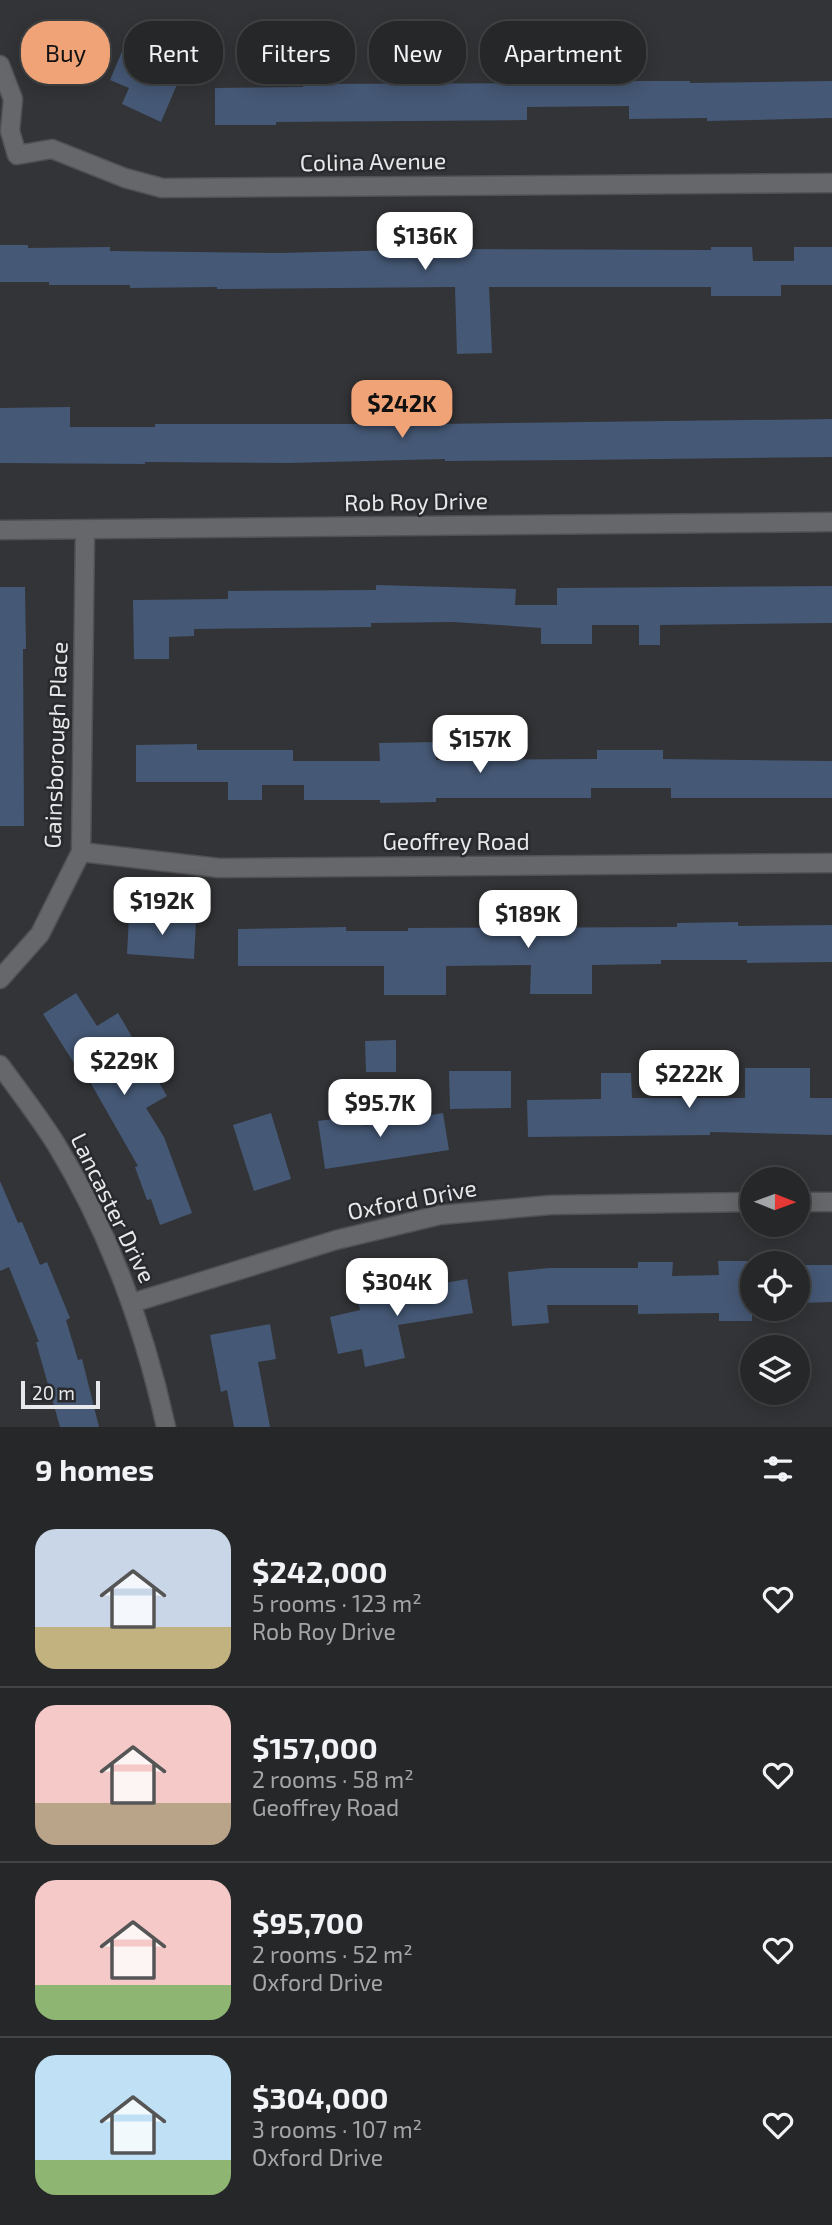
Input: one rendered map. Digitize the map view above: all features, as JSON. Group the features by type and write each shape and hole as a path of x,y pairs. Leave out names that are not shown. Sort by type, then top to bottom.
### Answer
{"street":[{"name":"Colina Avenue","path":"0,65 13,99 10,131 17,156 52,149 125,178 162,188 832,183"},
{"name":"Rob Roy Drive","path":"0,530 832,522"},
{"name":"Gainsborough Place","path":"0,979 40,934 81,852 85,530"},
{"name":"Geoffrey Road","path":"81,852 219,868 832,863"},
{"name":"Lancaster Drive","path":"0,1065 54,1141 98,1222 132,1303 156,1382 166,1427"},
{"name":"Oxford Drive","path":"132,1303 336,1240 440,1215 550,1205 740,1202"},
{"path":"810,1202 832,1202"}],"building":[{"path":"123,49 124,84 177,84 161,122 122,104 129,88 110,80"},
{"path":"832,81 832,118 707,121 707,118 629,119 629,106 527,107 527,120 215,125 215,88 303,87 303,84"},
{"path":"0,245 28,245 28,248 110,247 110,251 278,253 444,249 711,250 711,247 752,247 753,261 794,261 794,247 832,247 832,285 781,285 781,296 711,296 711,287 489,287 492,353 457,354 455,287 217,289 0,282"},
{"path":"372,404 435,404 436,424 832,419 832,457 0,463 0,408 70,407 70,427 155,427 155,424 372,424"},
{"path":"376,585 516,589 515,605 557,605 557,588 832,586 832,623 660,625 660,645 639,645 639,625 592,625 592,644 541,644 541,628 454,622 371,623 371,627 194,629 194,636 169,637 169,659 134,659 133,600 228,599 228,591 376,590"},
{"path":"0,587 25,587 24,826 0,826"},
{"path":"436,742 436,760 597,759 597,750 663,750 663,759 832,761 832,798 671,798 671,788 591,788 591,798 436,798 436,802 380,803 380,800 304,800 304,785 262,785 262,800 228,800 228,782 136,782 136,745 197,744 197,750 293,750 293,761 380,761 379,743"},
{"path":"129,916 196,920 194,959 127,954"},
{"path":"738,922 738,926 832,925 832,962 661,960 661,964 592,965 592,994 530,994 531,965 446,966 446,995 384,995 384,966 238,966 238,929 346,927 346,931 408,931 408,928 677,927 677,923"},
{"path":"76,993 97,1026 118,1013 167,1096 146,1108 164,1137 192,1213 160,1225 151,1199 147,1200 135,1167 138,1166 81,1066 77,1068 43,1014"},
{"path":"396,1040 396,1072 366,1072 365,1041"},
{"path":"745,1068 810,1068 810,1098 832,1098 832,1135 710,1132 710,1135 528,1137 527,1100 601,1099 601,1073 631,1073 632,1098 745,1098"},
{"path":"449,1071 511,1071 511,1108 450,1109"},
{"path":"271,1113 291,1179 254,1191 233,1125"},
{"path":"443,1113 449,1150 325,1169 318,1121 362,1115 364,1126"},
{"path":"0,1181 18,1223 22,1222 40,1265 47,1262 70,1318 66,1320 78,1360 82,1359 99,1427 60,1427 36,1342 39,1342 9,1267 0,1271"},
{"path":"718,1261 740,1261 740,1321 719,1321 719,1313 638,1314 638,1305 547,1305 549,1323 512,1326 508,1272 549,1268 638,1268 638,1262 673,1262 672,1276 719,1275"},
{"path":"810,1265 832,1265 832,1302 810,1303"},
{"path":"467,1279 473,1313 398,1325 405,1358 365,1367 362,1349 338,1354 330,1317 360,1310 357,1298 402,1286"},
{"path":"270,1324 276,1359 258,1362 270,1427 234,1427 227,1390 221,1392 210,1335"}]}
